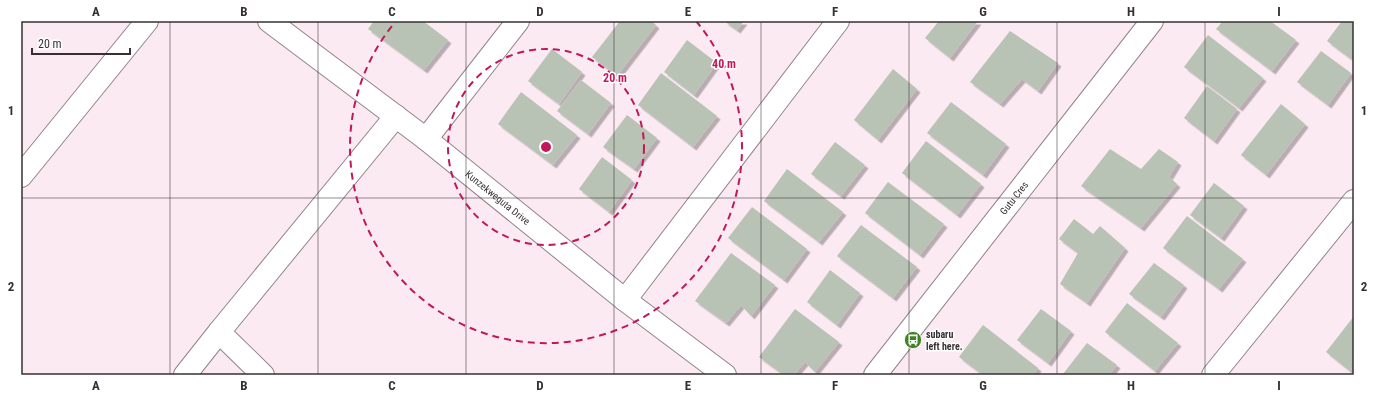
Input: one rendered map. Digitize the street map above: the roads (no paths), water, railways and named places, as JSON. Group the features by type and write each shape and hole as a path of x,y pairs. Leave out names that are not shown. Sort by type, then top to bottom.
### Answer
{"street":[{"path":"21,176 147,21"},
{"name":"Kunzekweguta Drive","path":"269,21 426,139 625,300 725,375"},
{"path":"426,139 518,21"},
{"path":"625,300 838,21"},
{"name":"Gutu Cres","path":"875,375 1152,21"},
{"path":"185,375 396,116"},
{"path":"1213,375 1354,201"},
{"path":"219,332 263,375"}],"place":[{"name":"subaru left here.","path":"913,340"}]}
